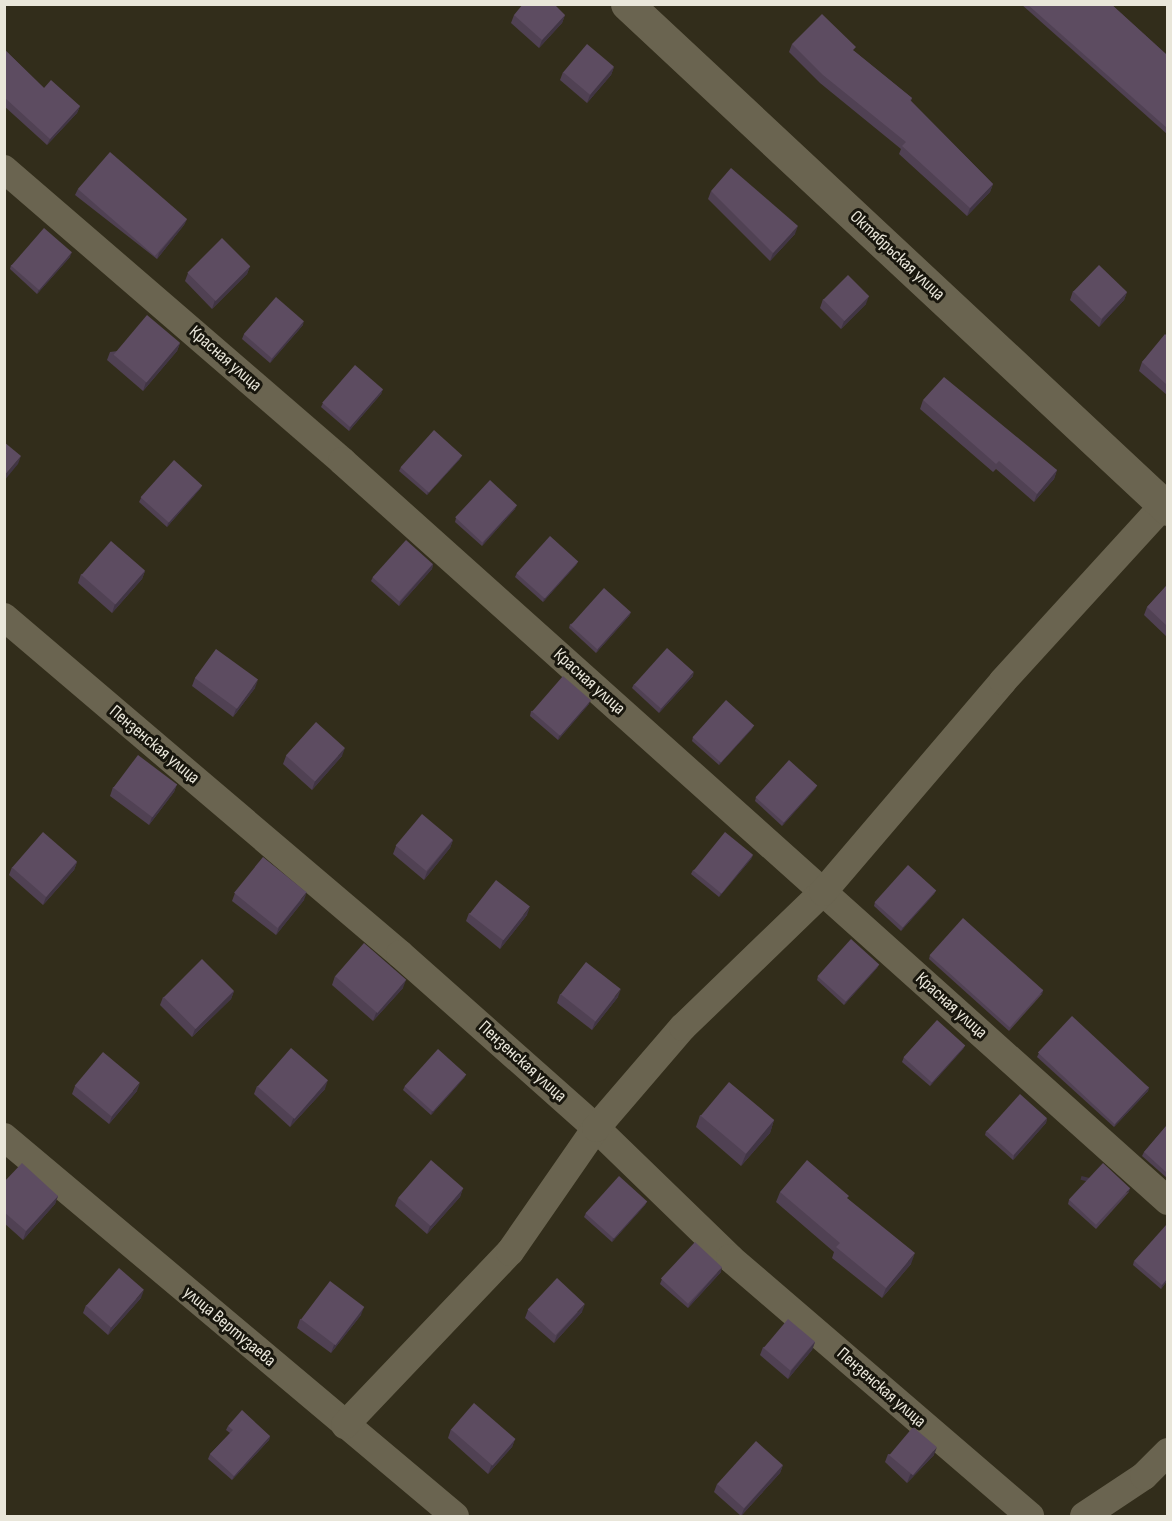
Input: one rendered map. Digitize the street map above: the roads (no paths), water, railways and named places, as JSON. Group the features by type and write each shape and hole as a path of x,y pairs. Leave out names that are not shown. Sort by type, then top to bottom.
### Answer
{"main road":[{"name":"Октябрьская улица","path":"627,4 1166,504"}],"street":[{"name":"Красная улица","path":"4,168 342,460 1167,1201"},
{"path":"345,1425 510,1252 596,1128 683,1027 823,892 1003,681 1166,504"},
{"name":"Пензенская улица","path":"4,617 400,954 596,1128 730,1258 1030,1516"},
{"name":"улица Вертузаева","path":"4,1137 455,1516"},
{"path":"1084,1516 1144,1476 1167,1452"}]}
